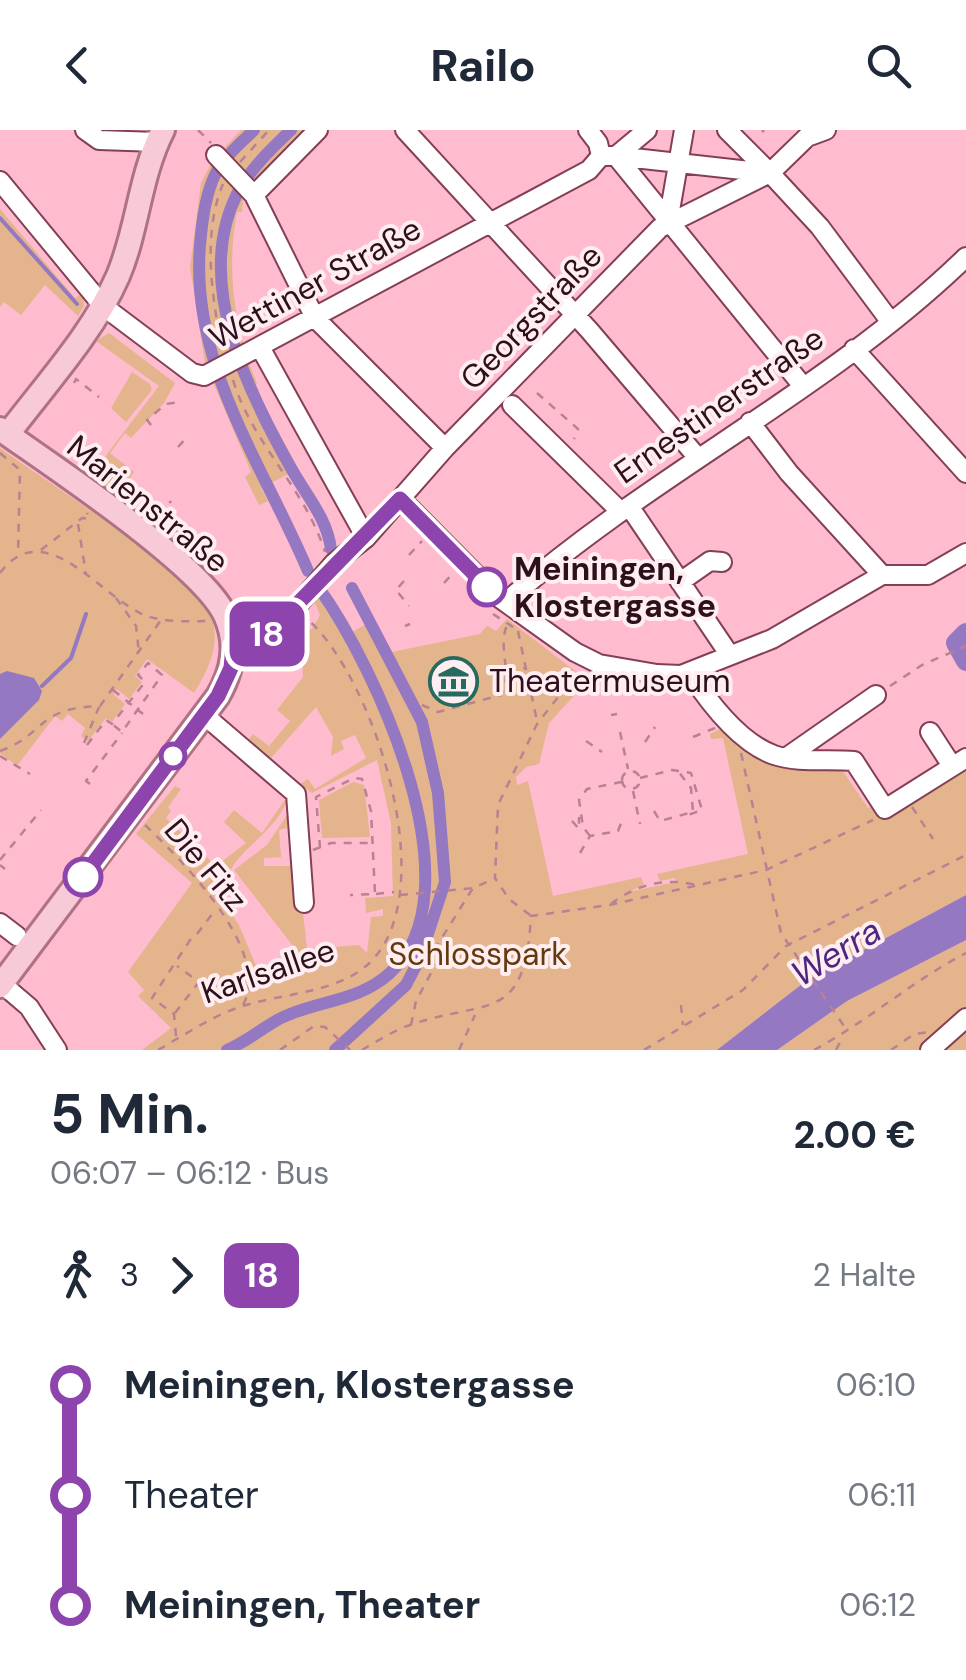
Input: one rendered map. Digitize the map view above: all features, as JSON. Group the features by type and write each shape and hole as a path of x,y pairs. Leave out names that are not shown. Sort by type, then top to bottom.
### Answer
{"main road":[{"path":"3,439 102,306 126,256 139,190 160,136"},
{"name":"Marienstraße","path":"3,439 151,527 209,592 226,617 233,646"},
{"path":"1,985 204,715 226,682 233,646"}],"street":[{"path":"85,130 99,140 160,136"},
{"path":"239,180 318,130"},
{"path":"405,130 589,330 698,458"},
{"path":"588,130 606,157 802,385"},
{"name":"Wettiner Straße","path":"0,181 102,306 192,374 234,362 606,157 647,130"},
{"path":"664,225 684,130"},
{"path":"727,130 792,196 890,321"},
{"path":"804,133 826,130"},
{"name":"Georgstraße","path":"233,646 262,637 337,560 366,538 568,308 664,225 770,173 804,133"},
{"path":"216,152 239,180 315,318 445,448"},
{"path":"606,157 770,173"},
{"name":"Ernestinerstraße","path":"506,613 580,537 854,349 966,257"},
{"path":"854,349 966,474"},
{"path":"234,362 366,538"},
{"path":"512,405 624,508 728,654"},
{"path":"750,422 789,472 882,575"},
{"path":"400,499 433,528 506,613 607,666 666,675 689,672 794,629 882,575 928,575 966,553"},
{"path":"680,582 710,561 722,562"},
{"path":"689,672 734,725 765,750 786,757 854,761 885,809 959,762 930,732"},
{"path":"786,757 876,696"},
{"name":"Karlsallee","path":"204,715 296,794 311,850 304,903"},
{"path":"0,924 17,936"},
{"path":"1,985 30,1007 58,1050"},
{"path":"930,1050 966,1018"}],"path":[{"path":"198,130 216,152"},
{"path":"269,130 239,180 217,198 211,244 218,328 234,362 248,422 304,502 327,557 337,560"},
{"path":"74,383 76,380 99,397"},
{"path":"536,393 578,429 574,439"},
{"path":"150,425 147,420 166,404 179,402"},
{"path":"178,447 187,437"},
{"path":"3,439 20,470 18,556"},
{"path":"171,501 151,527 204,552"},
{"path":"0,573 18,556 41,550 82,518"},
{"path":"78,524 87,576"},
{"path":"409,555 433,528"},
{"path":"41,550 136,610 162,619 214,620"},
{"path":"404,581 396,590 409,606"},
{"path":"112,593 136,626 139,654"},
{"name":"Karlsallee","path":"158,1050 242,1006 328,986 360,970 384,945 400,895 400,850 391,788 369,717 337,652 294,608"},
{"path":"506,613 518,630 537,724"},
{"path":"422,705 438,712 494,700 506,687 502,640 506,613"},
{"path":"122,732 106,720 86,744 100,706 162,619"},
{"path":"404,626 410,624"},
{"path":"876,696 922,666 966,646"},
{"path":"90,784 86,780 141,712 162,675 148,662 138,676 145,682 112,724"},
{"path":"607,666 562,692 537,724 498,805 495,878 510,899 531,916 610,905 766,870 846,836 885,809"},
{"path":"492,675 526,668"},
{"path":"112,690 141,712"},
{"path":"30,774 0,753 57,710 100,706"},
{"path":"645,742 655,727"},
{"path":"693,737 708,731"},
{"path":"620,732 629,771 640,778 678,771 690,773 700,794 701,813 660,821"},
{"path":"586,742 602,752"},
{"path":"740,752 786,946 848,1032"},
{"path":"590,836 576,801 587,790 621,782 629,771"},
{"path":"678,771 691,788 695,808 688,815"},
{"path":"372,843 331,842 311,850 316,798 358,778 369,791 372,843 374,894"},
{"path":"640,778 633,789 640,824"},
{"path":"621,782 633,789"},
{"path":"905,796 933,839"},
{"path":"5,869 0,862 41,810"},
{"path":"654,811 664,832"},
{"name":"Die Fitz","path":"131,812 176,857 216,908 250,968 242,1006"},
{"path":"572,821 579,829 576,818 580,817"},
{"path":"580,853 590,836 618,830 623,818"},
{"path":"644,1050 743,990 786,946 966,855"},
{"path":"400,895 473,888 495,878"},
{"path":"610,905 628,891 676,880 700,886"},
{"path":"410,1025 411,1012 438,960 438,944 473,888"},
{"path":"350,895 394,892"},
{"path":"174,1014 152,998 216,908"},
{"path":"362,1050 410,1025 476,1012 503,997 520,977 528,958 531,916"},
{"path":"818,1049 848,1032 902,990 966,953"},
{"path":"176,1040 174,1014 199,982 177,966"},
{"path":"680,1005 684,1026"},
{"path":"459,1050 476,1012"},
{"path":"280,1050 314,1026 336,1034 348,1049"},
{"path":"836,1050 848,1032"}],"green space":[{"path":"241,130 310,130 244,194 234,234 234,299 257,383 253,386 298,469 261,488 268,501 259,505 245,477 251,472 205,363 190,267 201,183 213,160"},
{"path":"0,209 75,298 83,293 84,306 78,316 45,285 21,315 4,302 0,307"},
{"path":"109,333 175,383 164,403 131,438 125,433 110,453 134,472 114,498 88,479 159,386 96,341"},
{"path":"132,372 150,384 152,390 126,422 111,408"},
{"path":"0,448 116,529 178,578 212,620 215,639 204,676 194,693 147,659 135,676 142,682 129,699 117,689 113,694 125,704 112,722 106,718 88,741 81,736 85,728 68,714 62,721 55,716 17,766 0,753"},
{"name":"Schlosspark","path":"317,590 347,635 368,623 373,632 379,629 392,652 480,634 487,626 496,631 507,619 579,674 581,688 549,723 539,764 526,767 516,777 517,785 528,781 553,896 641,877 644,885 628,892 676,882 675,878 660,881 657,874 748,854 723,738 711,739 710,734 723,728 746,743 840,767 868,808 966,766 966,895 806,981 717,1050 142,1050 171,1028 138,996 144,990 128,972 192,883 136,834 175,786 181,789 168,807 171,811 166,818 216,866 246,843 224,822 234,810 262,833 289,794 275,822 233,866 226,891 220,883 214,888 239,925 260,975 300,955 234,870 267,845 287,815 287,828 279,830 281,857 264,858 264,866 298,866 307,949 359,945 367,953 371,917 383,916 383,909 366,913 365,898 393,896 391,823 377,760 312,793 300,784 308,779 315,789 366,758 355,735 341,741 344,749 331,756 333,737 316,707 270,759 248,741 253,734 269,746 290,721 277,710 303,677 301,630 312,629 320,615 314,600"},
{"path":"353,782 364,785 370,837 322,838 319,800"},
{"path":"966,940 966,1050 777,1050 847,1001"}],"shaded area":[{"path":"7,671 34,678 42,691 39,700 0,739 0,674"},
{"path":"966,895 966,940 847,1001 777,1050 717,1050 806,981"}],"waterway":[{"path":"254,130 226,158 211,184 202,227 199,281 216,368 308,571"},
{"path":"291,130 255,168 237,194 225,228 221,263 223,299 231,335 258,406 321,517 331,549"},
{"path":"0,218 77,304"},
{"path":"227,1050 279,1019 350,996 390,973 415,936 425,889 422,836 410,780 390,723 367,670 319,588"},
{"path":"335,1050 406,985 420,958 445,882 438,793 422,722 352,588"},
{"path":"42,686 71,658 86,614"},
{"path":"966,633 956,643 966,661"}],"bus line":[{"name":"18","path":"83,877 218,696 231,668 233,646 270,632 400,499 458,552 487,587"}],"place":[{"name":"Meiningen, Klostergasse","path":"487,587"},
{"name":"Theatermuseum","path":"454,681"}],"water label":[{"name":"Werra","path":"836,952"}]}
